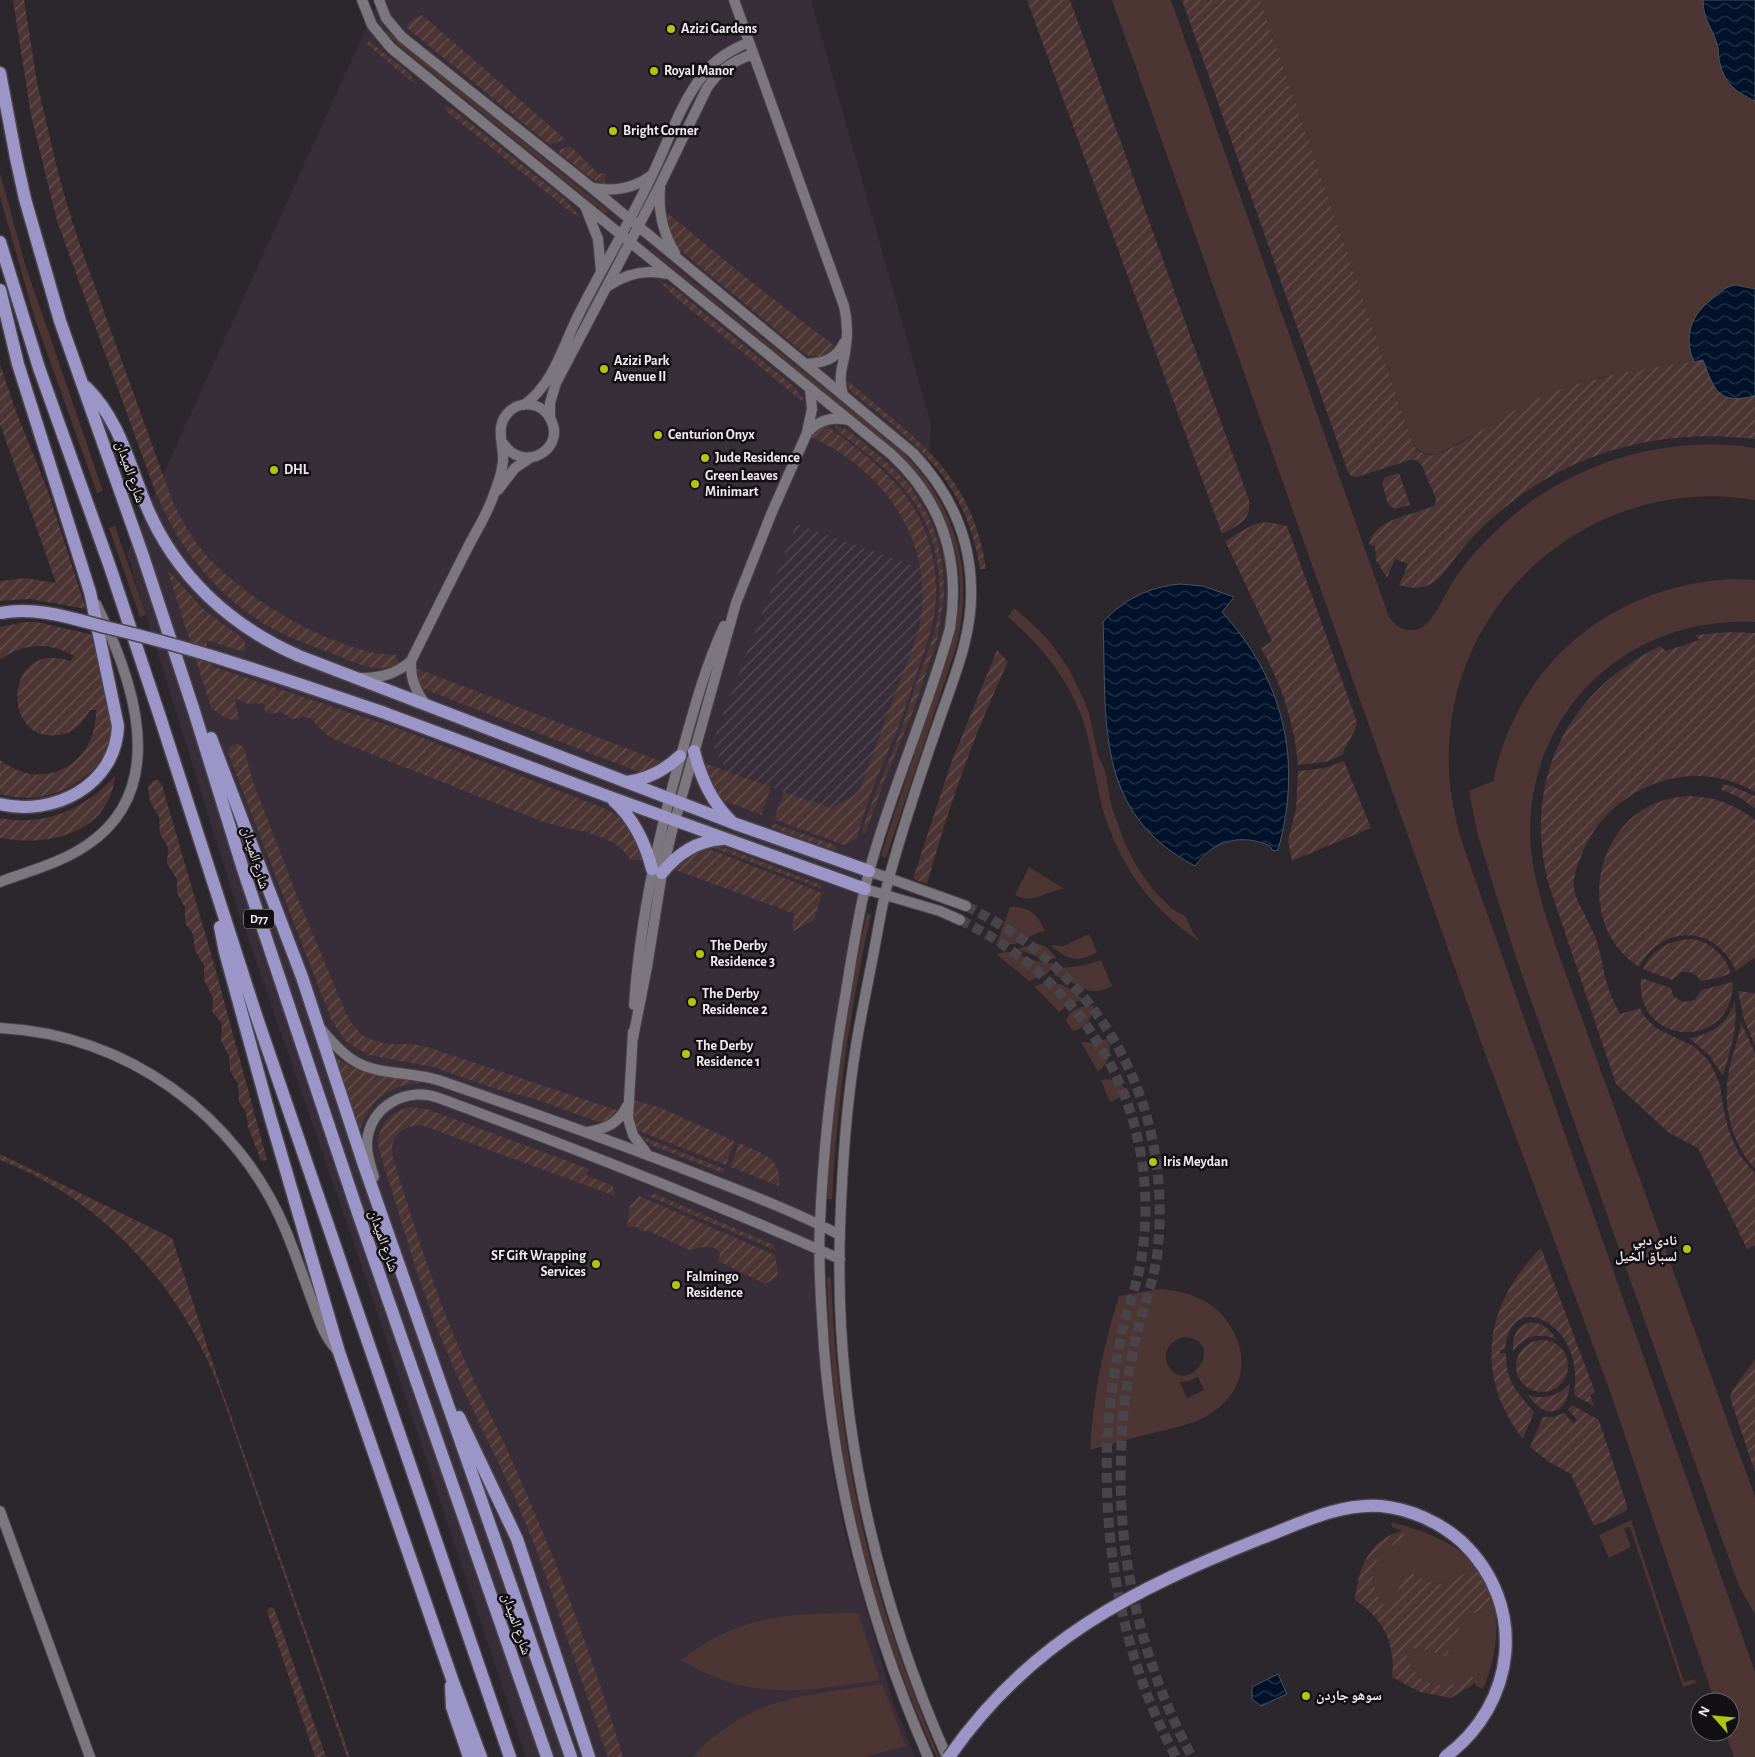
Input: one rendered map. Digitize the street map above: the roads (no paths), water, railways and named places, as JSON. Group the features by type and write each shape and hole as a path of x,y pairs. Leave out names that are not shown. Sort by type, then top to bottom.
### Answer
{"main road":[{"name":"شارع الميدان","path":"0,73 16,158 36,240 60,322 144,556 314,1086 547,1757"},
{"name":"D77","path":"0,242 27,332 126,614 256,1015 510,1757"},
{"path":"0,290 15,356 90,592 118,726 116,746 107,766 83,789 63,800 31,807 0,804"},
{"path":"82,383 104,409 117,430 160,535 179,564 201,590 239,624 268,642 355,678 733,823 869,871"},
{"path":"0,612 33,610 120,630 247,666 382,712 669,819 865,889"},
{"path":"185,681 216,751 243,826 294,955 441,1386 571,1757"},
{"path":"694,751 701,776 707,788 718,807 733,823"},
{"path":"626,782 642,779 657,773 680,756"},
{"path":"610,797 626,813 639,832 657,871 689,848 706,841 724,839"},
{"path":"215,887 225,952 270,1116 339,1352 452,1679 481,1757"},
{"path":"441,1386 461,1421 517,1539 589,1757"},
{"path":"948,1757 989,1705 1024,1670 1062,1639 1104,1612 1170,1578 1248,1544 1327,1513 1368,1506 1396,1508 1410,1512 1447,1530 1468,1548 1485,1570 1498,1595 1505,1622 1506,1650 1502,1678 1485,1716 1477,1728 1445,1757"},
{"path":"452,1679 452,1707 469,1757"}],"street":[{"path":"362,0 367,16 391,48 903,464 931,503 944,532 949,548 953,580 952,612 946,643 893,795 865,889 833,1075 825,1148 820,1224 823,1343 827,1387 837,1456 849,1516 883,1642 928,1757"},
{"path":"379,0 391,25 402,37 592,188 901,442 935,478 948,499 964,537 970,569 970,612 965,643 916,788 888,879 856,1046 845,1138 840,1235 841,1318 848,1403 855,1453 868,1518 884,1586 901,1640 926,1708 948,1757"},
{"path":"734,0 842,299 847,322 847,344 840,373 843,395"},
{"path":"367,16 383,11"},
{"path":"355,678 384,676 399,670 411,661 494,495 502,467 503,443 500,429 503,419 513,408 524,404 535,396 549,379 601,272 653,174 681,113 704,74 720,58 749,42"},
{"path":"494,495 515,468 530,458 541,454 551,442 554,432 550,417 550,403 556,383 713,80 726,66 753,54"},
{"path":"592,188 623,189 639,183 653,174"},
{"path":"660,185 659,203 662,222 669,242 679,260"},
{"path":"583,203 598,239 601,272"},
{"path":"607,287 622,278 639,273 655,272 670,275"},
{"path":"805,364 819,363 834,357 841,349 846,337"},
{"path":"674,800 694,751 736,603 761,539 807,433 812,409 810,388"},
{"path":"524,404 536,406 550,417"},
{"path":"807,433 816,424 826,419 838,418 849,420"},
{"path":"503,443 514,455 530,458"},
{"path":"0,882 67,857 89,845 115,818 133,785 139,748 135,716 118,656 90,592"},
{"path":"648,1155 631,1131 628,1105 632,1038 654,930 657,871 674,800 680,756 703,678 721,632 736,603"},
{"path":"411,661 414,685 426,705"},
{"path":"869,871 966,906"},
{"path":"865,889 940,911 960,920"},
{"path":"317,1025 344,1054 362,1065 438,1080 585,1132 804,1216 840,1235"},
{"path":"0,1028 56,1035 119,1057 171,1087 214,1122 247,1162 268,1195 286,1230 323,1328 339,1352"},
{"path":"381,1212 378,1190 367,1151 370,1128 378,1114 395,1100 410,1095 425,1094 598,1158 840,1259"},
{"path":"585,1132 602,1130 613,1124 622,1116 628,1105"},
{"path":"0,1511 90,1757"}],"water":[{"path":"1703,0 1755,0 1755,101 1741,94 1727,80 1721,67 1718,46 1704,12"},
{"path":"1736,285 1755,289 1755,396 1743,398 1725,397 1715,388 1703,360 1694,362 1689,343 1691,327 1699,312 1723,290"},
{"path":"1180,584 1203,586 1234,597 1222,612 1243,638 1260,665 1274,694 1283,723 1288,754 1289,785 1278,850 1273,851 1270,846 1249,840 1229,841 1210,850 1195,866 1162,844 1138,819 1122,791 1112,761 1107,728 1103,622 1128,601 1148,591"},
{"path":"1278,1674 1287,1694 1261,1706 1252,1699 1252,1687"}],"tunnel":[{"path":"966,906 1014,934 1056,967 1091,1006 1119,1050 1140,1097 1154,1147 1160,1201 1157,1256 1136,1338 1128,1382 1121,1456 1121,1495 1129,1573 1147,1649 1160,1686 1192,1757"},
{"path":"960,920 1005,946 1045,978 1079,1015 1106,1057 1127,1103 1140,1151 1145,1202 1142,1255 1121,1336 1111,1394 1108,1429 1108,1514 1119,1598 1129,1639 1157,1719 1176,1757"}],"place":[{"name":"Azizi Gardens","path":"671,29"},
{"name":"Royal Manor","path":"654,71"},
{"name":"Bright Corner","path":"613,131"},
{"name":"Azizi Park Avenue II","path":"604,369"},
{"name":"Centurion Onyx","path":"658,435"},
{"name":"Jude Residence","path":"705,458"},
{"name":"DHL","path":"274,470"},
{"name":"Green Leaves Minimart","path":"695,484"},
{"name":"The Derby Residence 3","path":"700,954"},
{"name":"The Derby Residence 2","path":"692,1002"},
{"name":"The Derby Residence 1","path":"686,1054"},
{"name":"Iris Meydan","path":"1153,1162"},
{"name":"نادي دبي لسباق الخيل","path":"1687,1249"},
{"name":"SF Gift Wrapping Services","path":"596,1264"},
{"name":"Falmingo Residence","path":"676,1285"},
{"name":"سوهو جاردن","path":"1306,1696"}]}
